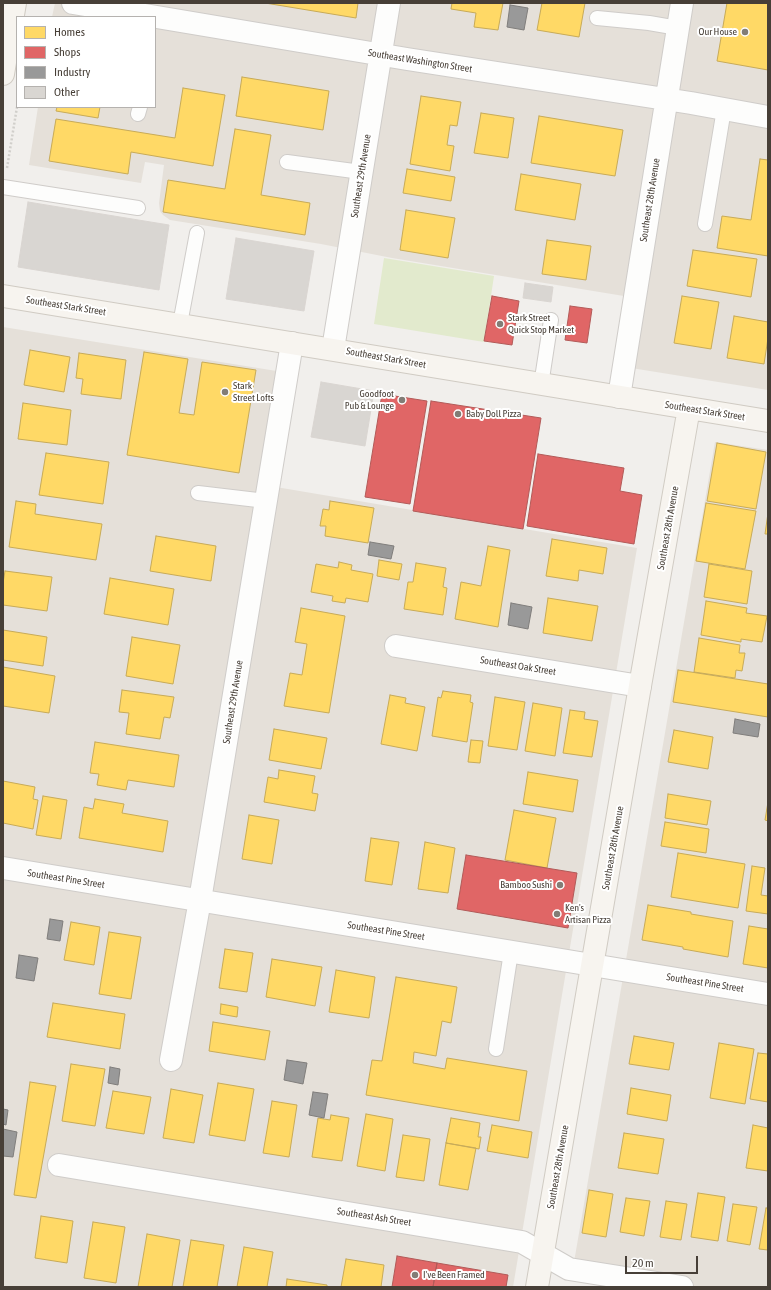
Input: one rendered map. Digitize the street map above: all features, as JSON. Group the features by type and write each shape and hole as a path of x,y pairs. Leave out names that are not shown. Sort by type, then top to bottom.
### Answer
{"street":[{"path":"3,74 14,3"},
{"name":"Southeast Washington Street","path":"73,3 144,16"},
{"name":"Southeast 29th Avenue","path":"333,349 389,3"},
{"name":"Southeast 28th Avenue","path":"619,397 682,3"},
{"name":"Southeast Washington Street","path":"156,18 666,99 768,117"},
{"name":"Southeast Stark Street","path":"3,296 768,421"},
{"name":"Southeast 29th Avenue","path":"171,1060 200,900 292,343"},
{"name":"Southeast 28th Avenue","path":"537,1287 689,408"},
{"name":"Southeast Oak Street","path":"396,646 640,686"},
{"name":"Southeast Pine Street","path":"3,868 768,994"},
{"name":"Southeast Ash Street","path":"59,1165 522,1242 570,1269 682,1287"}],"lane":[{"path":"597,18 649,23 678,28"},
{"path":"705,224 724,109"},
{"path":"287,162 361,172"},
{"path":"4,188 138,208"},
{"path":"180,324 197,233"},
{"path":"541,384 551,320"},
{"path":"198,493 266,501"},
{"path":"496,1049 511,952"}],"path":[{"path":"4,188 17,108"}],"shaded area":[{"path":"55,3 768,3 768,390 625,367 636,298 392,258 321,244 170,220 160,211 159,203 164,165 145,162 141,183 29,165 38,108 156,108 156,16 52,16"},
{"path":"3,327 289,373 270,486 637,548 513,1287 3,1287"},
{"path":"715,442 768,450 768,1287 692,1287 573,1268"}],"green space":[{"path":"384,258 494,276 484,342 374,324"}],"building: Homes":[{"path":"265,3 358,3 356,18"},
{"path":"452,3 503,3 498,30 474,27 476,13 451,9"},
{"path":"542,3 585,3 579,37 537,30"},
{"name":"Our House","path":"727,3 768,3 768,70 717,61"},
{"path":"242,77 329,91 323,130 236,116"},
{"path":"183,88 225,95 213,166 131,152 128,174 49,161 56,119 175,138"},
{"path":"421,96 461,102 457,126 450,125 447,145 454,146 450,171 410,164"},
{"path":"57,108 100,108 98,118 56,111"},
{"path":"481,113 514,118 508,158 474,153"},
{"path":"539,116 623,130 615,176 531,163"},
{"path":"235,129 271,135 261,195 310,203 305,235 163,212 168,180 225,189"},
{"path":"760,159 768,160 768,256 717,248 722,216 751,220"},
{"path":"407,169 455,177 451,201 403,193"},
{"path":"521,174 581,184 575,220 515,210"},
{"path":"406,210 455,218 448,258 400,250"},
{"path":"547,240 591,246 586,280 542,274"},
{"path":"693,250 757,259 751,297 687,286"},
{"path":"682,296 719,302 711,349 674,343"},
{"path":"734,316 768,322 768,338 764,364 727,358"},
{"path":"30,350 70,357 64,392 24,385"},
{"name":"Stark Street Lofts","path":"144,352 188,359 179,413 194,415 202,362 256,370 239,473 127,455"},
{"path":"79,353 126,360 121,399 81,394 83,379 76,378"},
{"path":"23,403 71,410 67,445 18,439"},
{"path":"717,443 766,452 756,509 707,501"},
{"path":"46,453 109,462 103,504 39,495"},
{"path":"16,501 36,504 35,514 102,524 96,560 9,547"},
{"path":"330,501 374,508 368,543 325,536 326,526 320,526 323,509 329,510"},
{"path":"706,503 756,511 745,569 696,561"},
{"path":"768,513 768,534 765,534"},
{"path":"156,536 216,546 211,581 150,571"},
{"path":"552,539 607,548 603,574 579,570 578,581 546,576"},
{"path":"488,546 510,550 498,627 455,619 461,582 481,586"},
{"path":"379,560 402,564 399,580 377,576"},
{"path":"339,562 352,565 351,570 373,574 368,602 346,598 345,603 332,601 333,596 311,592 316,564 338,568"},
{"path":"416,563 446,568 443,587 447,588 443,615 404,609 408,582 413,582"},
{"path":"709,564 752,571 747,604 704,597"},
{"path":"5,571 52,577 47,611 3,605 3,583"},
{"path":"110,578 174,589 168,625 104,614"},
{"path":"548,598 598,606 592,641 543,633"},
{"path":"706,601 747,608 746,613 767,616 762,642 741,639 741,642 701,635"},
{"path":"301,608 345,616 329,713 284,706 290,673 302,675 307,644 295,642"},
{"path":"3,630 47,637 43,666 3,660"},
{"path":"132,637 180,645 173,684 126,676"},
{"path":"699,638 740,645 739,653 745,653 742,671 736,670 735,678 694,672"},
{"path":"3,667 55,676 49,713 3,706"},
{"path":"678,670 768,684 768,717 673,702"},
{"path":"122,690 174,697 170,718 164,717 160,739 126,734 129,713 119,712"},
{"path":"443,691 471,695 470,702 473,703 467,742 432,736 438,697 441,698"},
{"path":"390,695 406,698 405,703 425,707 417,751 381,744"},
{"path":"495,697 525,702 517,750 488,746"},
{"path":"533,703 562,708 555,756 525,751"},
{"path":"570,710 585,712 584,719 598,721 592,757 563,753"},
{"path":"274,729 327,738 321,769 269,760"},
{"path":"674,730 713,737 708,769 668,762"},
{"path":"471,740 483,741 480,763 468,762"},
{"path":"95,742 179,755 174,787 128,780 126,790 97,785 99,774 90,773"},
{"path":"279,770 315,776 312,793 318,794 315,811 264,802 268,777 278,779"},
{"path":"528,772 578,780 573,812 523,804"},
{"path":"3,781 35,787 33,799 38,800 33,829 3,823"},
{"path":"668,794 711,801 707,825 665,818"},
{"path":"43,796 67,800 61,839 36,835"},
{"path":"95,799 124,804 122,813 168,821 163,852 79,838 84,807 93,809"},
{"path":"768,802 768,821 765,820"},
{"path":"514,810 556,818 547,868 505,860"},
{"path":"249,815 279,820 272,864 242,859"},
{"path":"665,822 709,829 706,853 661,846"},
{"path":"371,838 399,842 392,885 365,881"},
{"path":"425,842 455,848 448,893 418,889"},
{"path":"678,853 745,864 738,908 671,897"},
{"path":"752,866 765,868 761,895 768,896 768,914 746,911"},
{"path":"648,905 733,921 728,957 642,940"},
{"path":"71,922 100,927 94,965 64,960"},
{"path":"749,926 768,929 768,968 743,964"},
{"path":"109,932 141,937 131,999 99,994"},
{"path":"225,949 253,953 247,992 219,988"},
{"path":"272,959 322,967 315,1006 266,997"},
{"path":"336,970 375,977 369,1018 329,1012"},
{"path":"396,977 457,987 451,1023 442,1021 436,1056 414,1052 413,1063 445,1069 447,1058 527,1071 519,1121 366,1095 372,1060 382,1061"},
{"path":"53,1003 125,1014 120,1049 47,1037"},
{"path":"221,1004 238,1007 237,1017 220,1014"},
{"path":"213,1022 270,1031 265,1060 209,1051"},
{"path":"634,1036 674,1043 669,1070 629,1064"},
{"path":"719,1043 754,1049 745,1104 710,1098"},
{"path":"758,1053 768,1054 768,1102 750,1099"},
{"path":"71,1064 105,1069 95,1126 62,1121"},
{"path":"30,1082 56,1086 36,1198 14,1195"},
{"path":"218,1083 254,1089 245,1141 209,1135"},
{"path":"631,1088 671,1095 667,1121 627,1114"},
{"path":"171,1089 203,1095 194,1143 163,1138"},
{"path":"113,1091 151,1097 144,1134 106,1128"},
{"path":"272,1101 297,1105 289,1157 263,1153"},
{"path":"366,1114 393,1119 385,1171 357,1166"},
{"path":"331,1115 349,1118 342,1161 312,1157 318,1118 330,1120"},
{"path":"451,1118 480,1123 478,1137 481,1137 479,1149 446,1143"},
{"path":"492,1125 532,1132 528,1158 487,1151"},
{"path":"753,1125 768,1128 768,1171 746,1168"},
{"path":"624,1133 664,1139 658,1174 618,1168"},
{"path":"403,1135 430,1139 424,1181 396,1177"},
{"path":"446,1143 476,1148 468,1190 439,1185"},
{"path":"589,1190 613,1194 606,1237 582,1233"},
{"path":"698,1193 725,1197 718,1241 691,1237"},
{"path":"626,1198 650,1201 644,1236 620,1232"},
{"path":"666,1201 687,1204 681,1240 660,1237"},
{"path":"733,1204 757,1207 750,1245 727,1241"},
{"path":"766,1208 768,1208 768,1250 759,1249"},
{"path":"41,1216 73,1221 67,1263 35,1258"},
{"path":"93,1222 125,1227 116,1283 84,1278"},
{"path":"147,1234 180,1240 172,1287 138,1287"},
{"path":"191,1240 224,1245 217,1287 183,1287"},
{"path":"244,1247 273,1252 267,1287 237,1287"},
{"path":"346,1259 384,1265 381,1287 341,1287"},
{"path":"287,1279 327,1285 327,1287 286,1287"}],"building: Shops":[{"path":"492,296 519,301 512,345 484,341"},
{"path":"570,306 592,309 587,343 565,340"},
{"path":"382,394 427,401 410,504 365,497"},
{"path":"431,401 541,418 523,529 413,511"},
{"path":"538,454 624,468 620,491 642,495 634,544 527,526"},
{"path":"466,855 577,873 568,928 457,909"},
{"name":"I've Been Framed","path":"397,1256 437,1263 433,1287 392,1287"},
{"path":"437,1263 508,1275 506,1287 433,1287"}],"building: Industry":[{"path":"510,5 528,8 524,30 507,27"},
{"path":"370,542 394,546 391,559 368,555"},
{"path":"511,603 532,607 528,629 508,625"},
{"path":"735,719 760,724 758,737 733,733"},
{"path":"50,919 63,921 60,941 47,939"},
{"path":"19,955 38,958 34,981 16,978"},
{"path":"287,1060 307,1063 303,1084 284,1080"},
{"path":"110,1067 120,1069 118,1085 108,1083"},
{"path":"313,1092 328,1094 324,1118 309,1115"},
{"path":"3,1109 8,1110 6,1125 3,1124"},
{"path":"3,1129 17,1132 13,1157 3,1156"}],"building: Other":[{"path":"28,202 169,225 159,290 18,267"},
{"path":"236,238 314,251 304,311 226,299"},
{"path":"525,283 553,287 551,302 523,298"},
{"path":"321,382 374,391 365,446 311,437"}],"place":[{"name":"Our House","path":"745,32"},
{"name":"Stark Street Quick Stop Market","path":"500,324"},
{"name":"Stark Street Lofts","path":"225,392"},
{"name":"Goodfoot Pub & Lounge","path":"402,400"},
{"name":"Baby Doll Pizza","path":"458,414"},
{"name":"Bamboo Sushi","path":"560,885"},
{"name":"Ken's Artisan Pizza","path":"557,914"},
{"name":"I've Been Framed","path":"415,1275"}]}
